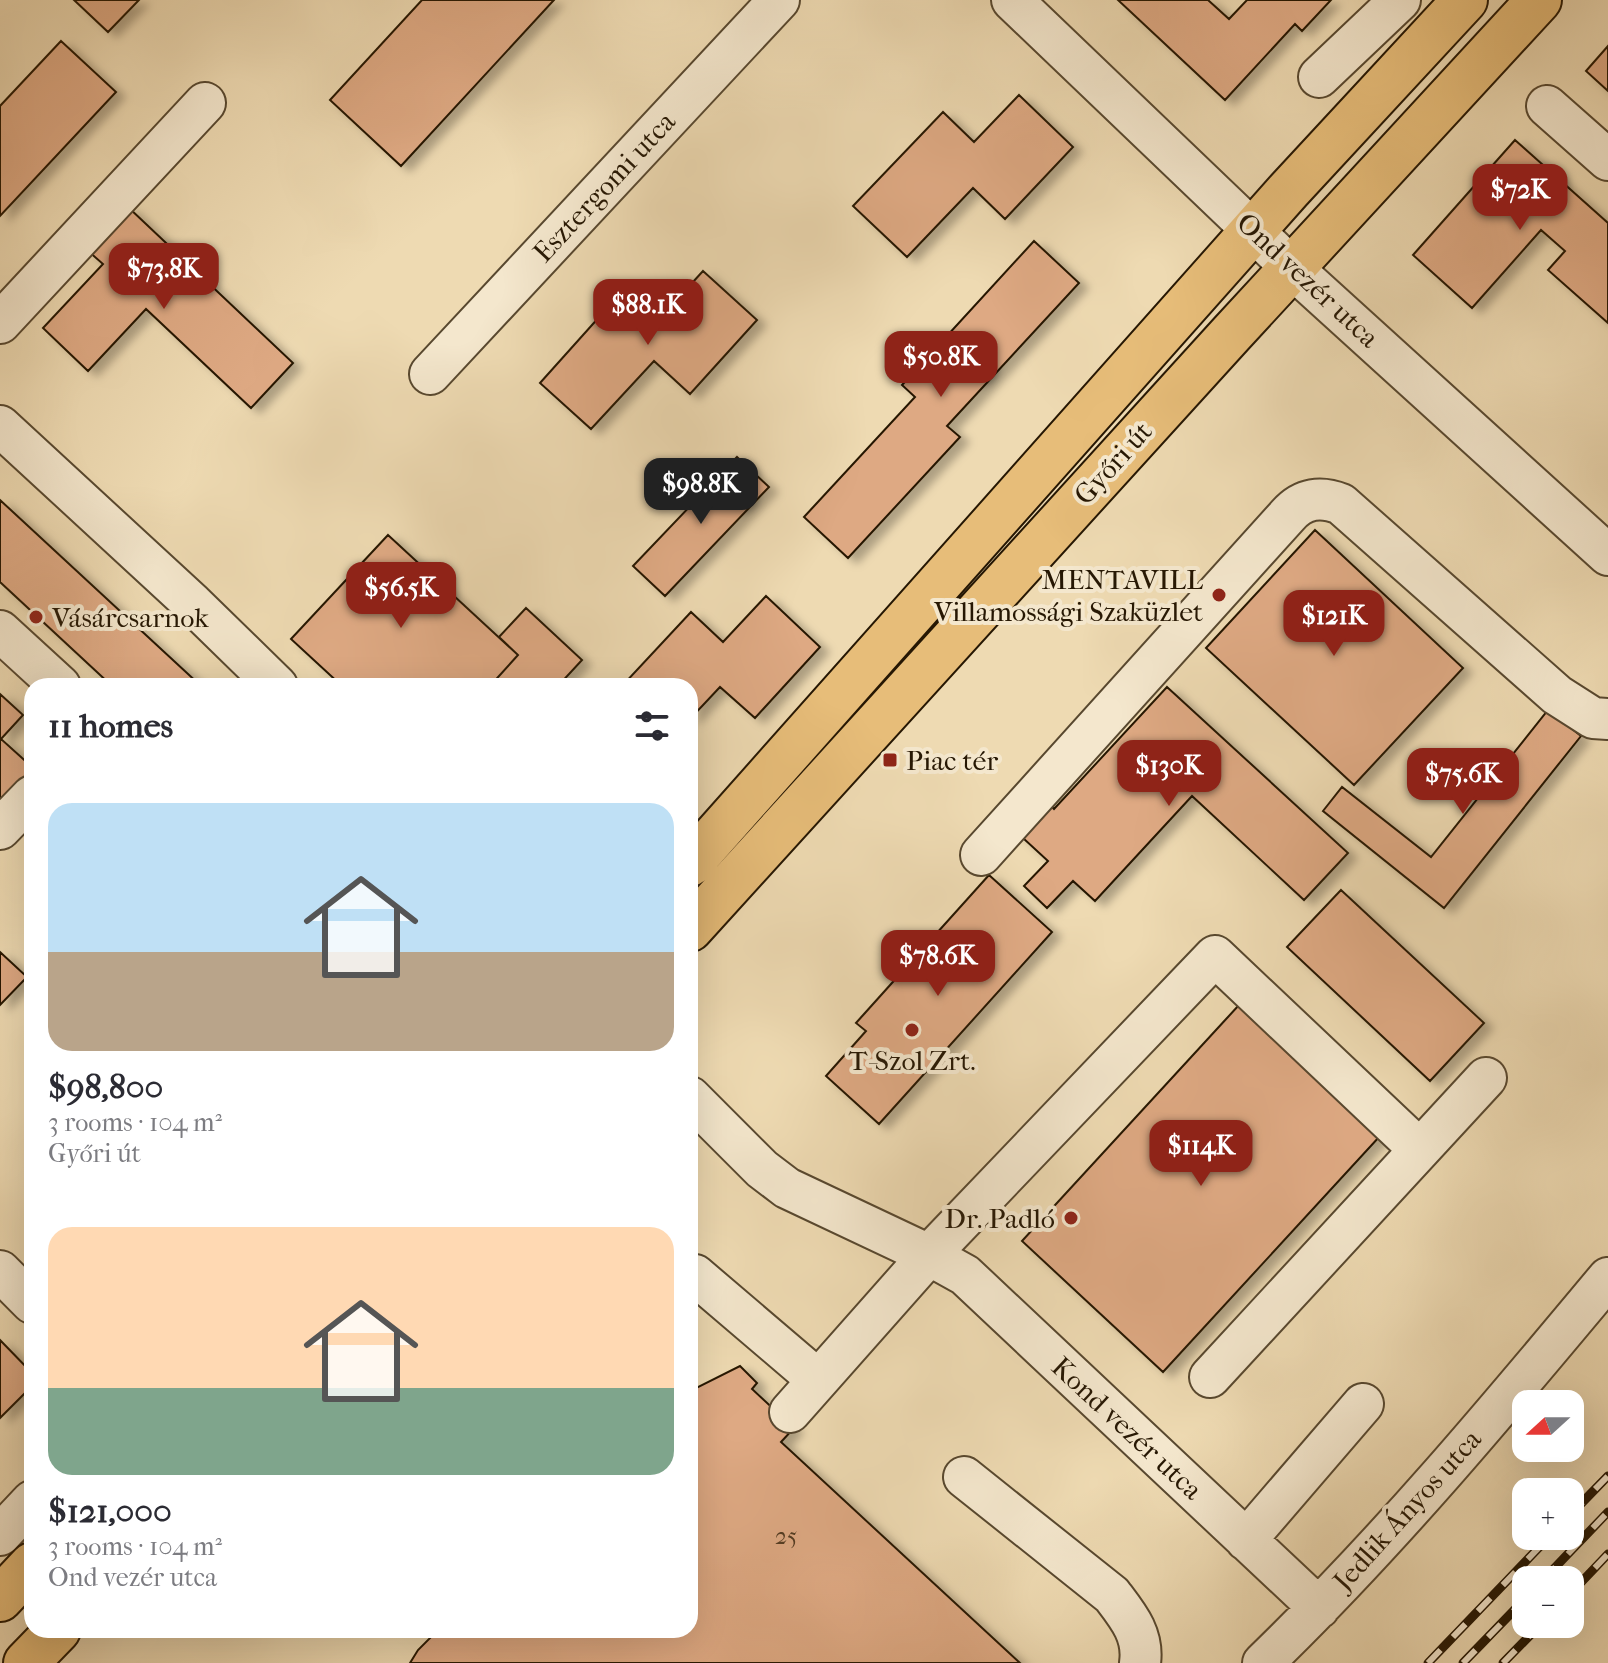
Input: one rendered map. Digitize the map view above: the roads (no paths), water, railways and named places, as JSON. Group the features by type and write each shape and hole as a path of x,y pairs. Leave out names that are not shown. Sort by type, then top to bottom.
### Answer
{"main road":[{"name":"Győri út","path":"698,855 1253,230 1465,0"},
{"name":"Győri út","path":"698,920 1539,0"},
{"path":"0,1599 24,1574"},
{"path":"26,1663 50,1638"}],"street":[{"name":"Esztergomi utca","path":"430,374 779,0"},
{"name":"Ond vezér utca","path":"1012,0 1292,268 1608,555"},
{"path":"1319,77 1400,0"},
{"path":"0,323 205,103"},
{"path":"1547,106 1608,160"},
{"path":"0,426 269,678"},
{"path":"981,855 1297,505 1306,501 1319,499 1341,504 1557,695 1593,718 1608,719"},
{"path":"8,654 47,678"},
{"path":"0,829 24,804"},
{"path":"790,1412 929,1255 1215,956 1419,1149"},
{"path":"1210,1377 1486,1078"},
{"name":"Kond vezér utca","path":"698,1105 762,1169 787,1188 965,1275 1319,1608"},
{"path":"0,1271 24,1295"},
{"path":"698,1278 818,1380"},
{"name":"Jedlik Ányos utca","path":"1263,1663 1319,1608 1511,1394 1608,1278"},
{"path":"1246,1540 1363,1404"},
{"path":"964,1477 1112,1595 1137,1632 1142,1648 1140,1663"},
{"path":"0,1535 24,1510"}],"railway":[{"path":"1584,1501 1608,1476"},
{"path":"1556,1566 1608,1512"},
{"path":"1428,1663 1537,1550"},
{"path":"1584,1579 1608,1554"},
{"path":"1463,1663 1512,1612"},
{"path":"1503,1663 1527,1638"}],"place":[{"name":"MENTAVILL Villamossági Szaküzlet","path":"1219,595"},
{"name":"Vásárcsarnok","path":"36,617"},
{"name":"Piac tér","path":"890,760"},
{"name":"T-Szol Zrt.","path":"912,1030"},
{"name":"Dr. Padló","path":"1071,1218"}]}
